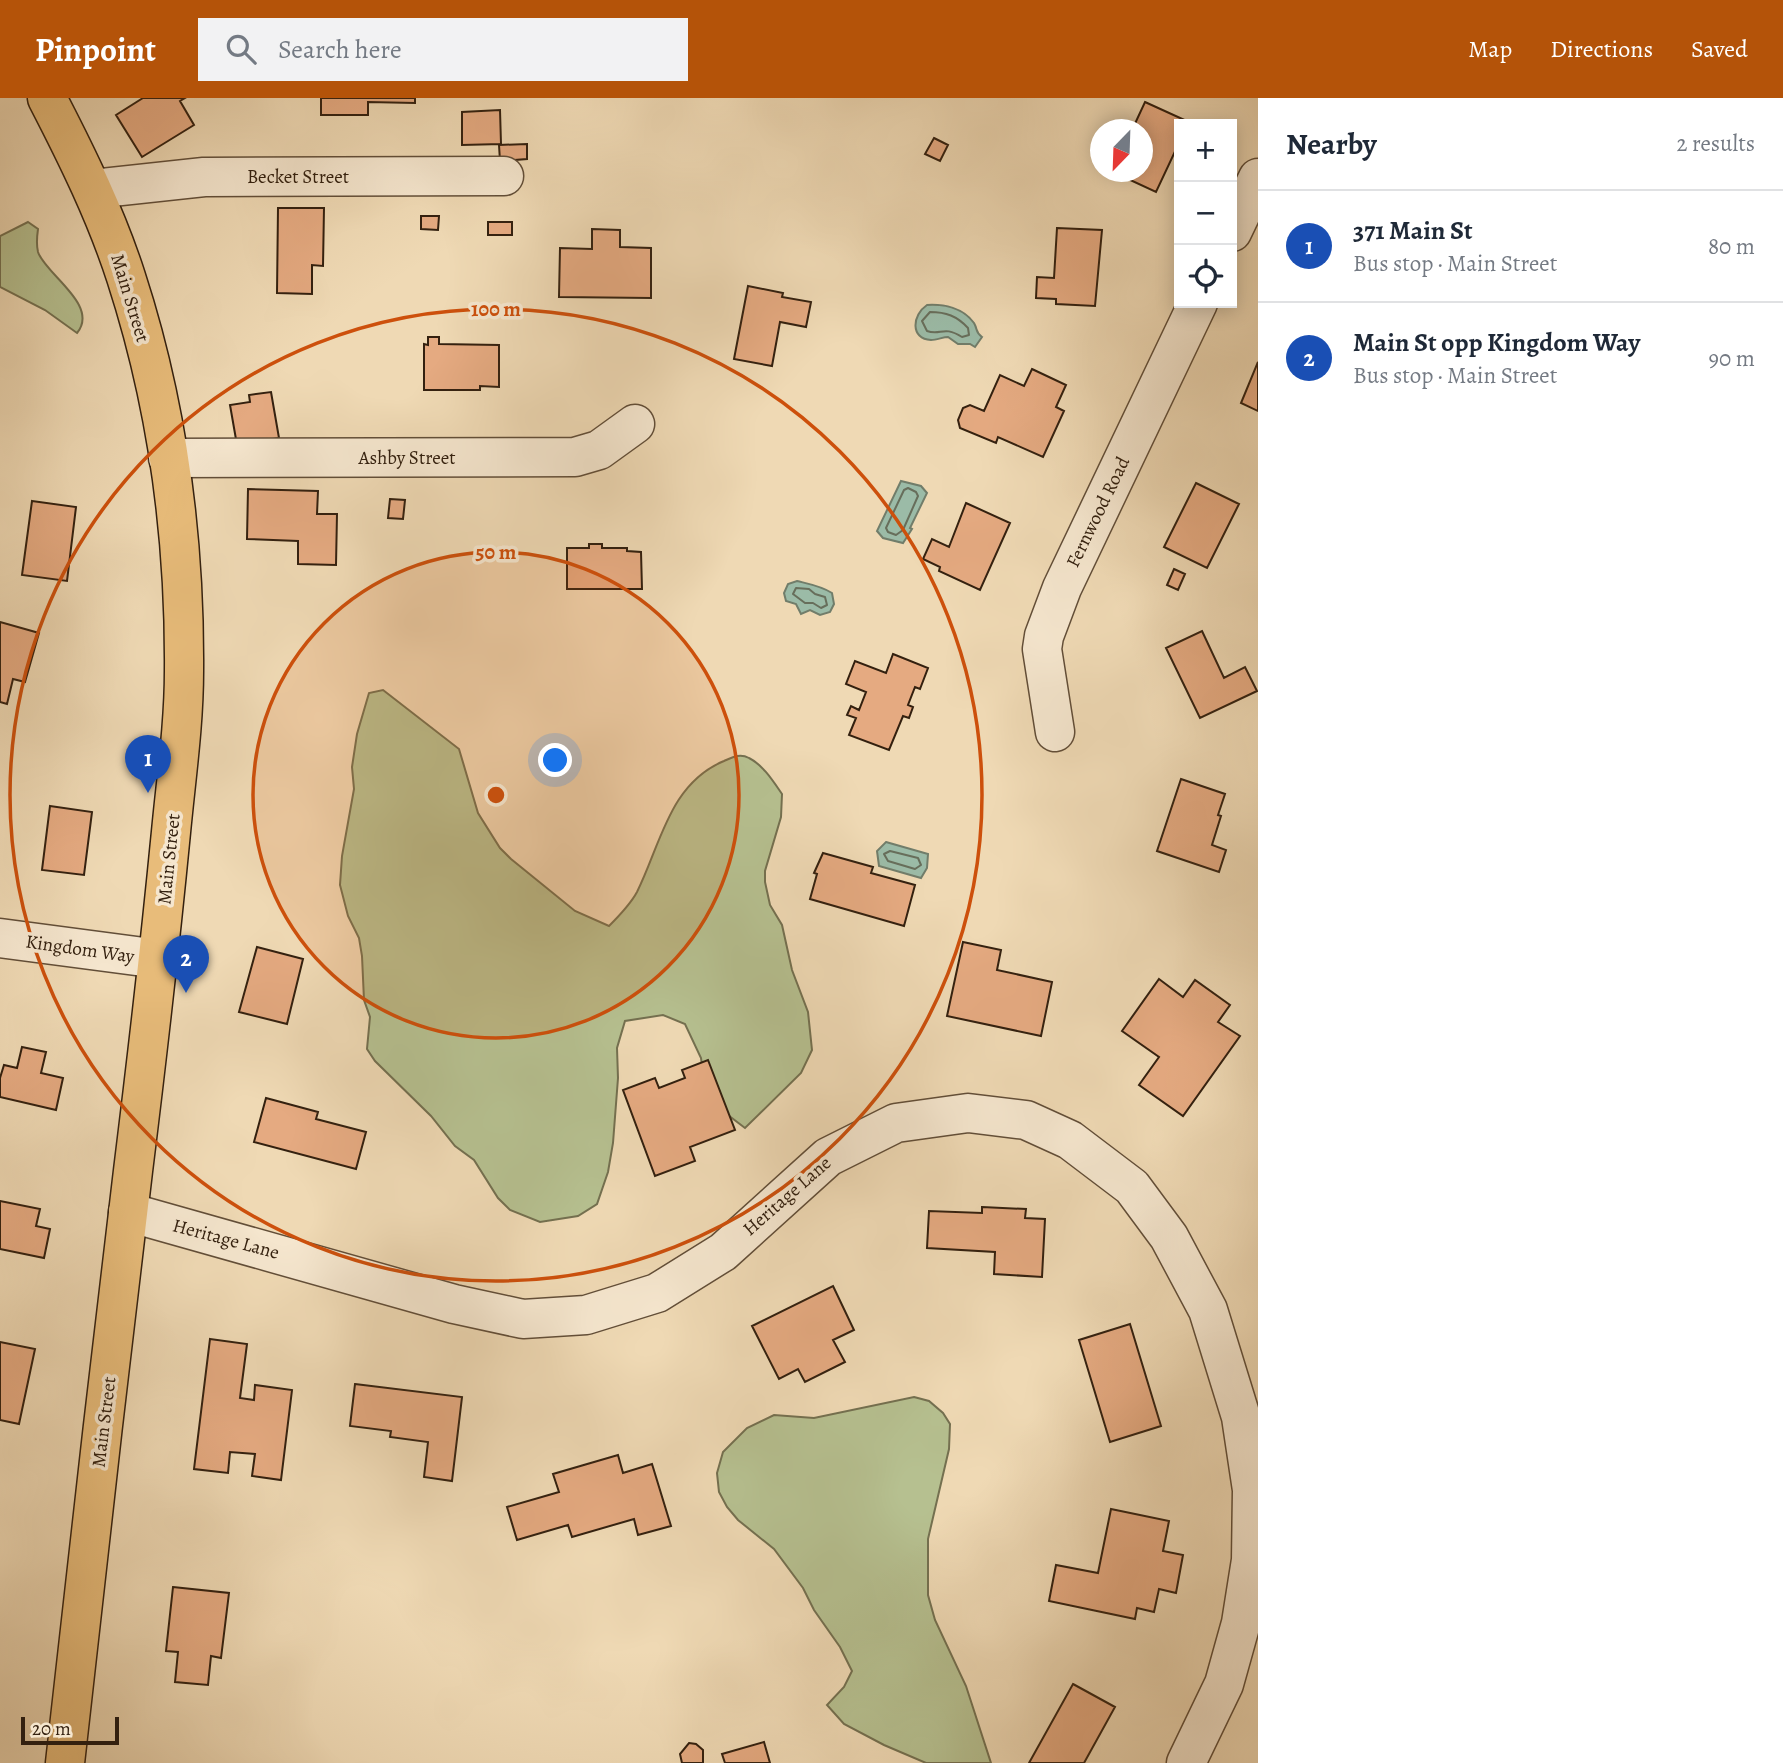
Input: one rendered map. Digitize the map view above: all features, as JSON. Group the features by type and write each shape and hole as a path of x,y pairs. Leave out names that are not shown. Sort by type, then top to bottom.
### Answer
{"main road":[{"name":"Main Street","path":"47,98 93,189 132,296 158,402 168,458 178,550 184,675 159,959 65,1763"}],"street":[{"name":"Becket Street","path":"93,189 204,177 504,176"},
{"path":"1237,222 1258,178"},
{"name":"Fernwood Road","path":"1055,732 1042,653 1044,636 1062,588 1196,308"},
{"name":"Ashby Street","path":"168,458 575,457 599,450 635,424"},
{"name":"Kingdom Way","path":"0,938 159,959"},
{"name":"Heritage Lane","path":"128,1212 454,1304 523,1319 586,1315 657,1293 723,1252 828,1157 896,1123 968,1113 1026,1120 1070,1140 1132,1187 1170,1237 1208,1310 1241,1418 1252,1490 1251,1560 1241,1623 1224,1684 1186,1763"}],"shaded area":[{"path":"28,222 38,229 37,249 43,261 69,290 82,312 82,322 77,333 45,310 0,287 0,236"},
{"path":"383,690 459,749 478,813 500,848 575,911 609,926 637,892 669,817 691,784 705,771 740,756 754,761 767,774 782,794 781,817 765,871 765,882 770,905 782,925 792,970 808,1012 812,1050 801,1073 745,1128 728,1115 704,1079 701,1058 685,1024 663,1015 625,1021 617,1048 618,1078 613,1143 608,1172 597,1204 578,1216 540,1222 510,1210 498,1198 474,1160 455,1146 431,1116 375,1061 367,1049 370,1017 364,1000 359,938 348,916 340,885 342,856 354,789 352,767 357,734 369,693"},
{"path":"914,1397 929,1401 943,1413 950,1424 949,1449 928,1539 928,1595 935,1620 966,1686 991,1763 926,1763 844,1724 827,1705 844,1687 852,1671 840,1647 814,1610 803,1588 774,1549 738,1520 719,1492 717,1473 723,1452 747,1428 774,1415 814,1418"}],"water":[{"path":"927,305 953,308 970,318 982,337 975,347 958,344 948,337 931,340 919,336 916,320"},
{"path":"901,481 921,486 927,493 903,543 883,538 877,531"},
{"path":"797,581 832,593 834,604 830,612 820,615 810,610 801,614 796,604 786,601 784,593 788,584"},
{"path":"886,842 928,854 927,868 921,878 879,866 877,851"}],"building":[{"path":"143,98 185,98 180,101 194,125 142,157 116,115"},
{"path":"321,98 415,98 415,103 368,102 368,115 321,115"},
{"path":"1145,102 1182,119 1174,119 1174,154 1156,192 1134,182 1153,182 1153,119 1137,119"},
{"path":"500,110 501,144 462,145 462,112"},
{"path":"934,138 948,145 940,161 925,154"},
{"path":"527,144 527,159 500,161 499,145"},
{"path":"278,208 324,208 323,266 312,265 312,294 277,293"},
{"path":"421,216 439,216 438,230 421,229"},
{"path":"488,222 512,222 512,235 488,235"},
{"path":"1057,228 1102,230 1095,306 1056,304 1056,299 1036,298 1037,277 1054,278"},
{"path":"592,229 620,230 620,247 651,248 651,298 559,297 560,248 592,249"},
{"path":"748,286 783,293 782,297 811,302 806,327 780,322 772,366 734,359"},
{"path":"428,337 439,337 439,344 499,345 499,387 480,386 480,390 424,390 424,344 428,345"},
{"path":"1258,362 1258,411 1241,403"},
{"path":"1032,369 1066,385 1056,407 1064,411 1043,457 998,437 996,443 960,428 958,420 963,408 970,405 984,411 1000,375 1024,386"},
{"path":"271,392 279,438 237,445 230,405 250,402 249,395"},
{"path":"1196,483 1239,504 1207,568 1164,547"},
{"path":"248,489 318,491 317,514 337,514 336,565 298,564 298,541 247,539"},
{"path":"390,499 405,500 403,519 388,518"},
{"path":"32,501 76,507 67,581 22,575"},
{"path":"966,503 1010,523 980,590 939,571 940,567 923,559 932,539 949,547"},
{"path":"589,544 641,552 642,589 567,589 567,548 589,548"},
{"path":"1174,569 1185,574 1178,590 1167,585"},
{"path":"0,622 39,633 25,682 13,679 7,704 0,702"},
{"path":"1202,631 1224,678 1245,667 1257,691 1200,718 1166,648"},
{"path":"893,654 928,668 920,689 915,687 908,705 913,707 909,718 903,716 889,750 849,735 856,718 847,715 851,706 859,710 866,692 846,684 855,661 886,673"},
{"path":"1181,779 1225,794 1212,845 1226,850 1219,872 1157,851"},
{"path":"50,806 92,812 84,875 42,870"},
{"path":"823,853 873,867 871,873 915,885 904,926 810,899 817,874 814,873"},
{"path":"963,942 1001,950 997,970 1052,982 1041,1036 947,1016"},
{"path":"257,947 303,959 287,1024 239,1012"},
{"path":"1159,979 1183,997 1195,980 1230,1005 1218,1022 1240,1036 1183,1116 1139,1085 1159,1057 1122,1031"},
{"path":"22,1047 46,1052 41,1073 63,1078 56,1110 0,1097 0,1078 4,1065 17,1068"},
{"path":"708,1060 735,1130 690,1147 695,1161 655,1176 623,1090 655,1078 659,1088 685,1078 682,1070"},
{"path":"266,1098 318,1112 316,1119 366,1132 356,1169 254,1142"},
{"path":"0,1201 40,1209 36,1226 50,1229 44,1258 0,1249"},
{"path":"982,1207 1026,1209 1025,1218 1045,1219 1042,1277 994,1274 995,1252 927,1248 929,1211 982,1213"},
{"path":"833,1286 854,1330 833,1340 845,1362 805,1382 798,1369 779,1379 752,1326"},
{"path":"1130,1324 1161,1426 1110,1442 1079,1340"},
{"path":"210,1339 247,1344 240,1398 254,1400 255,1385 292,1390 281,1480 252,1476 255,1454 230,1452 228,1473 194,1469"},
{"path":"0,1342 35,1349 19,1424 0,1420"},
{"path":"355,1384 462,1397 452,1481 424,1477 428,1442 390,1437 391,1431 350,1426"},
{"path":"618,1455 623,1473 652,1464 671,1526 638,1535 634,1519 572,1537 568,1525 517,1540 507,1507 559,1492 553,1474"},
{"path":"1111,1509 1169,1521 1163,1551 1183,1555 1176,1593 1159,1589 1154,1612 1137,1608 1135,1619 1049,1601 1056,1565 1098,1573"},
{"path":"173,1587 229,1593 221,1658 211,1656 208,1685 175,1682 178,1652 166,1651"},
{"path":"1073,1684 1115,1707 1084,1763 1029,1763"},
{"path":"764,1742 770,1763 725,1763 722,1754"},
{"path":"689,1743 696,1744 703,1750 703,1763 682,1763 680,1754"}],"place":[{"name":"371 Main St","path":"148,793"},
{"name":"Main St opp Kingdom Way","path":"186,993"}]}
